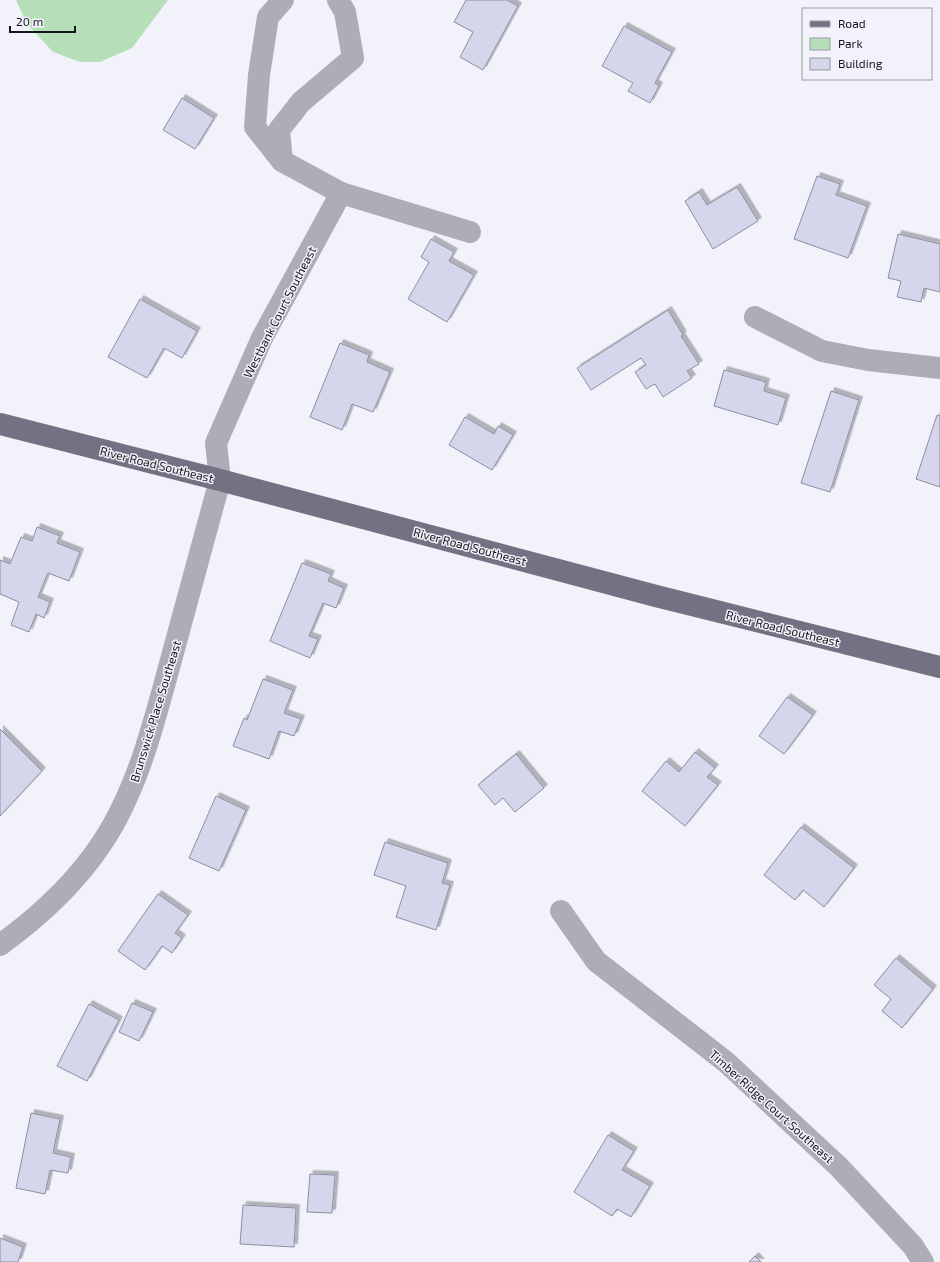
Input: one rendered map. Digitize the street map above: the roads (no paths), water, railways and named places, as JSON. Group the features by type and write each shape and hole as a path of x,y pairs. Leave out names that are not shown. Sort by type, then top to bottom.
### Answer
{"main road":[{"name":"River Road Southeast","path":"0,424 220,480 656,596 940,668"}],"street":[{"path":"283,0 268,17 259,75 255,127 282,161 341,193 470,232"},
{"path":"282,161 279,130 301,102 353,58 345,12 338,0"},
{"name":"Westbank Court Southeast","path":"220,480 216,443 262,338 341,193"},
{"path":"755,316 822,351 868,360 940,368"},
{"name":"Brunswick Place Southeast","path":"0,945 26,926 54,901 81,872 120,813 133,783 160,702 220,480"},
{"name":"Timber Ridge Court Southeast","path":"561,911 596,961 726,1062 839,1167 914,1246 923,1262"}]}
